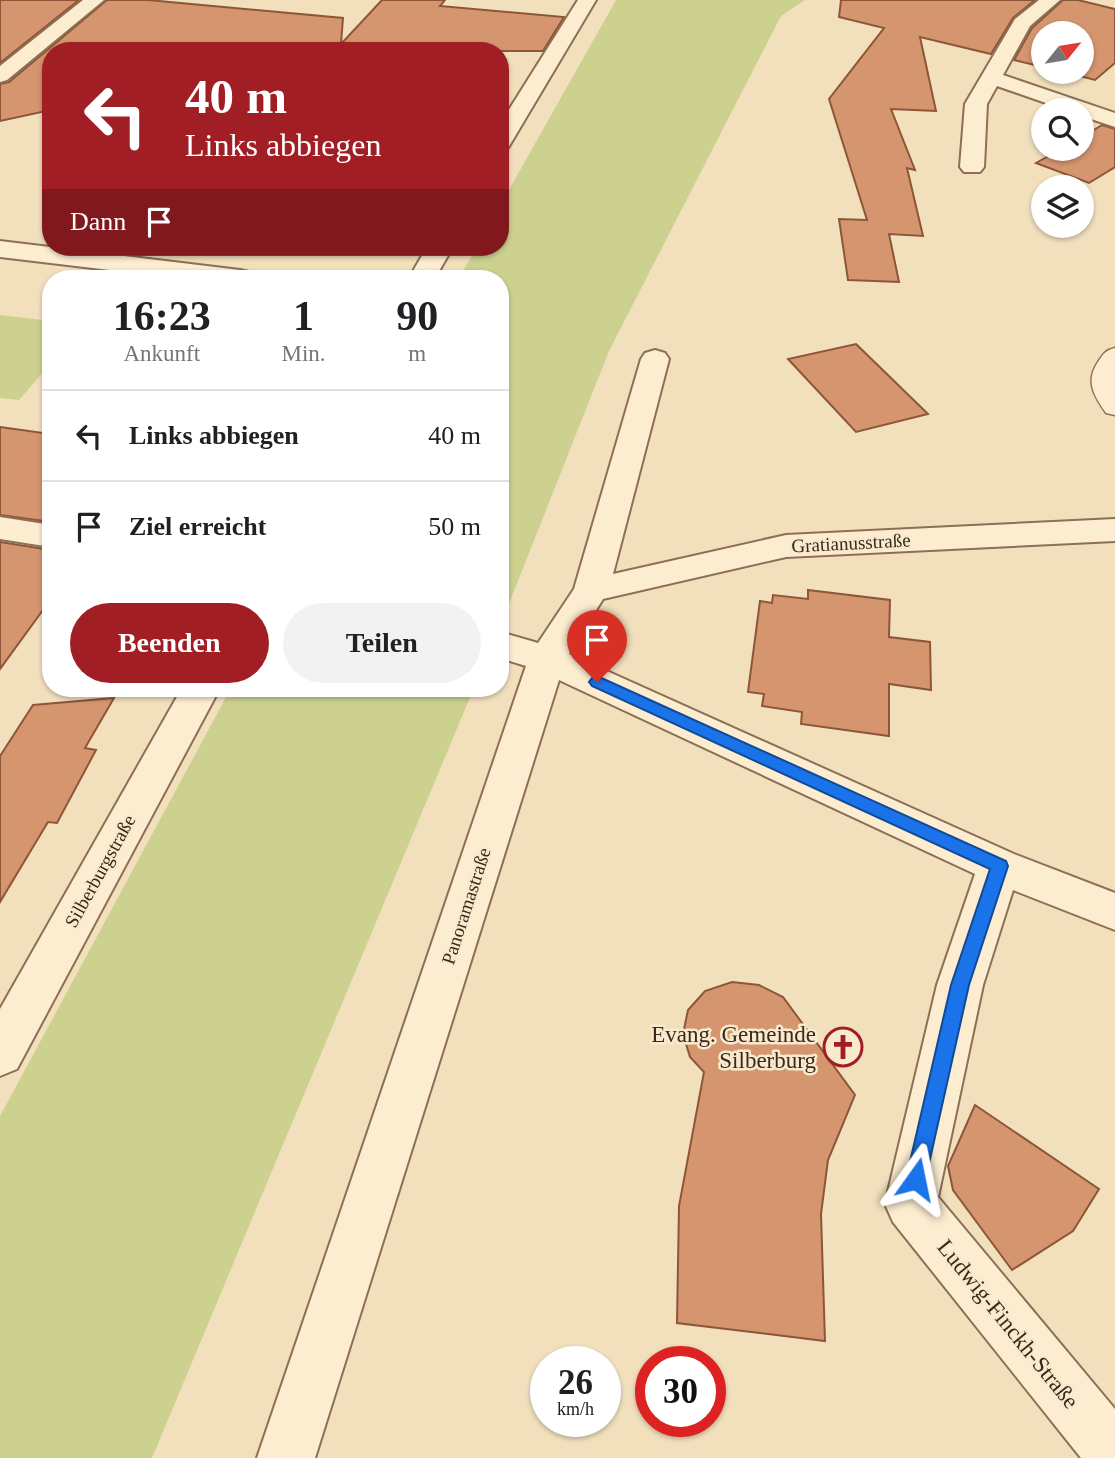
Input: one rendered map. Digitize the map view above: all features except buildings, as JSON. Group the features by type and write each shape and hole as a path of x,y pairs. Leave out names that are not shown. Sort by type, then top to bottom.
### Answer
{"street":[{"path":"4,69 95,0"},
{"path":"509,113 587,0"},
{"path":"972,167 976,104 1022,23 1051,0"},
{"path":"4,69 38,68"},
{"path":"993,78 1115,120"},
{"path":"0,249 42,254"},
{"path":"58,256 174,270"},
{"name":"Panoramastraße","path":"286,1458 547,659 591,590 655,359"},
{"path":"0,528 42,535"},
{"name":"Gratianusstraße","path":"591,590 786,546 1115,530"},
{"path":"509,648 547,659 999,866 1115,912"},
{"name":"Silberburgstraße","path":"0,1054 196,697"},
{"name":"Ludwig-Finckh-Straße","path":"999,866 960,985 911,1204 1115,1454"}],"lane":[{"path":"1115,355 1103,369 1102,388 1115,408"}],"green space":[{"path":"616,0 805,0 781,16 609,351 509,604 509,270 464,270 472,256 509,256 509,190"},
{"path":"0,315 42,320 42,373 19,400 0,398"},
{"path":"226,697 470,697 152,1458 0,1458 0,1116"}],"place":[{"name":"Evang. Gemeinde Silberburg","path":"843,1047"}],"route":[{"path":"597,682 999,866 960,985 916,1179"}]}
